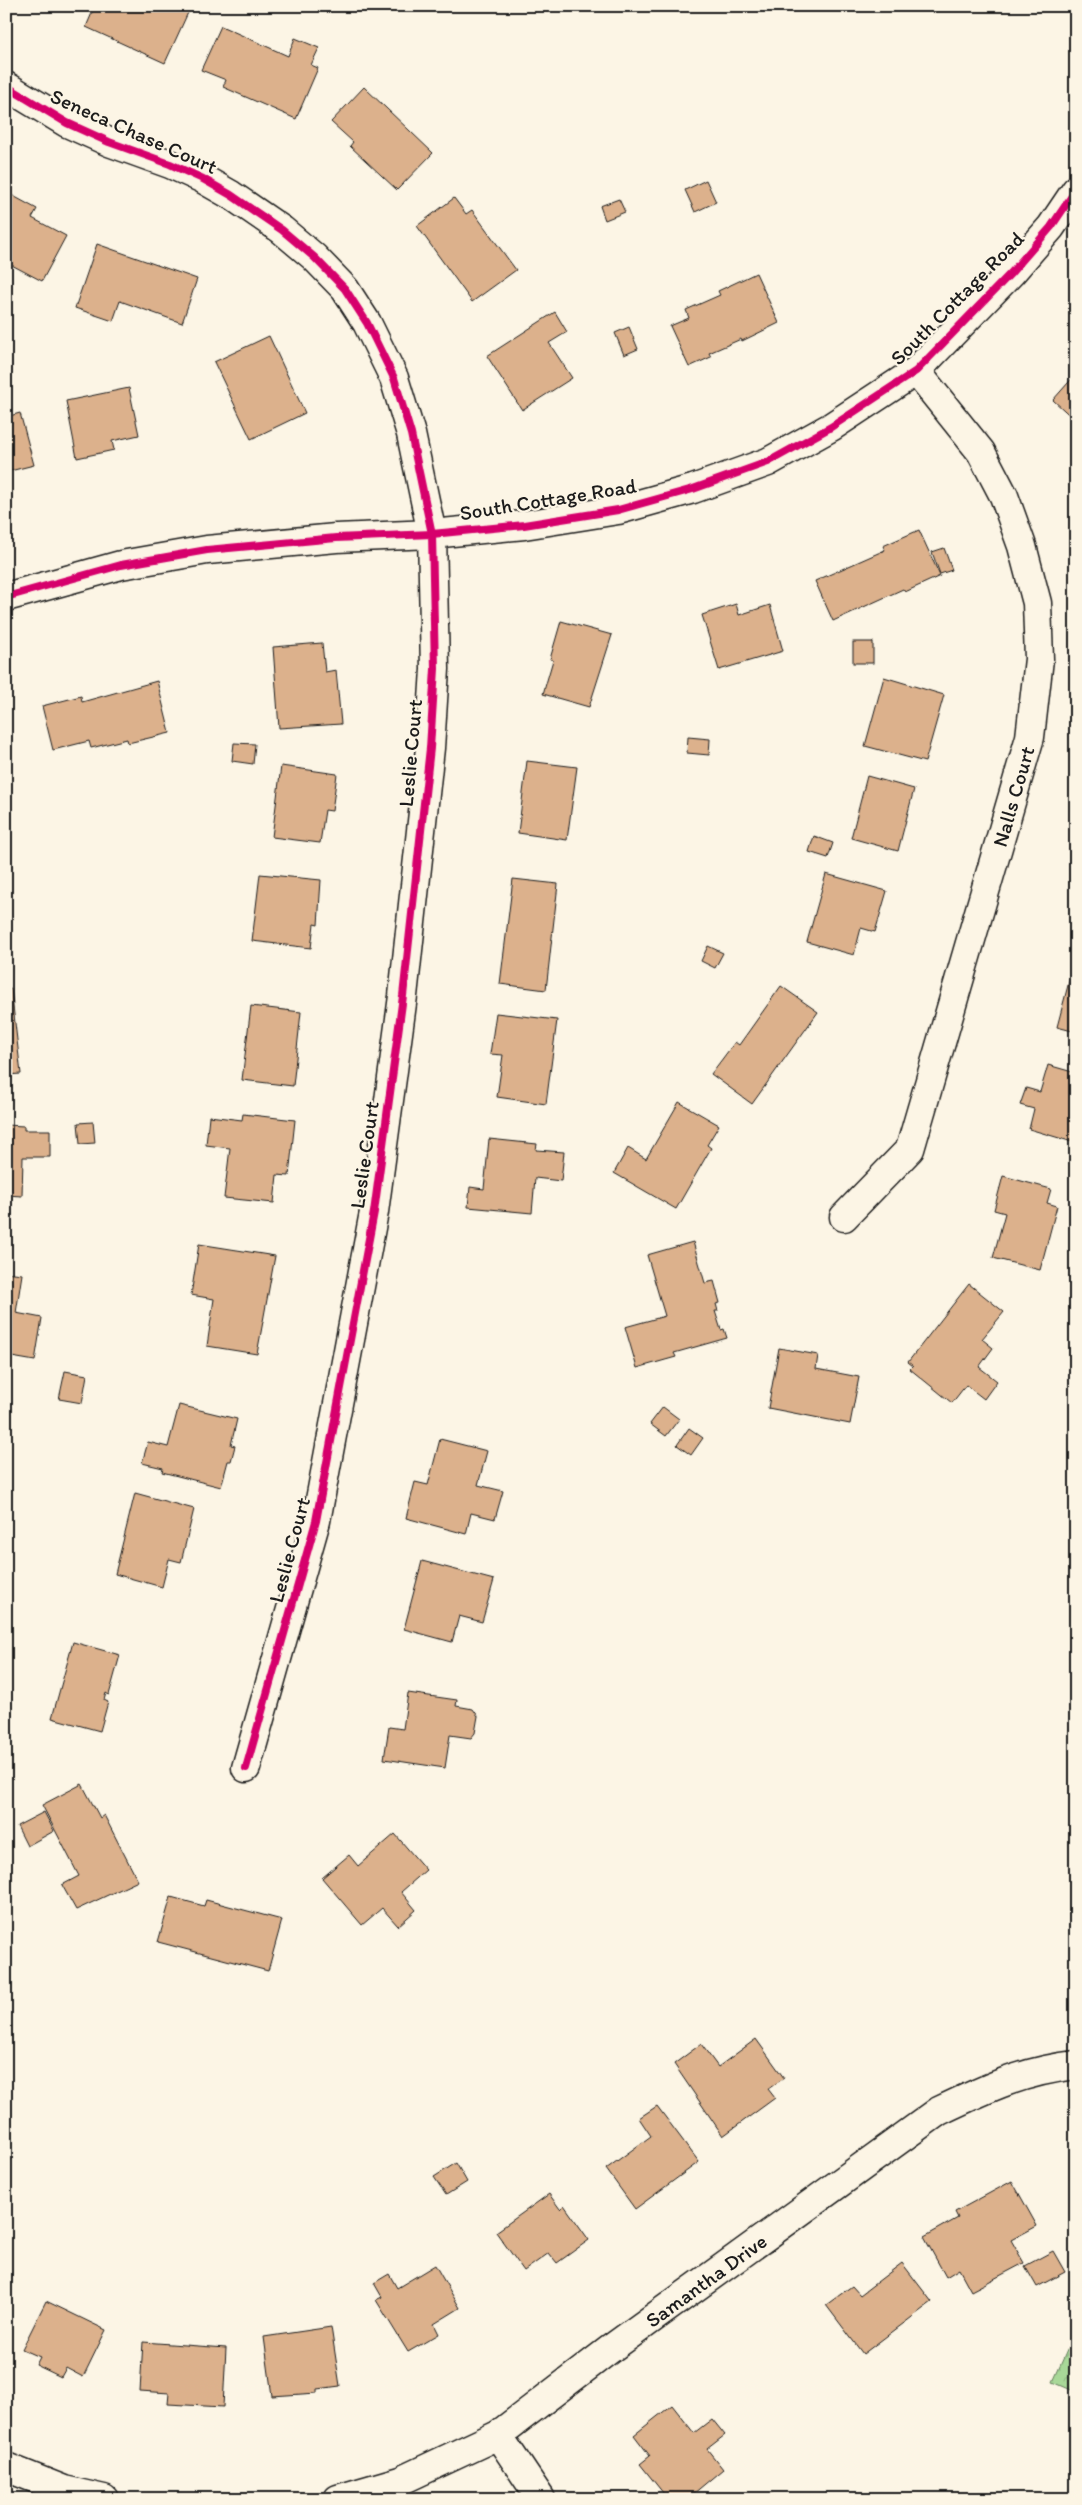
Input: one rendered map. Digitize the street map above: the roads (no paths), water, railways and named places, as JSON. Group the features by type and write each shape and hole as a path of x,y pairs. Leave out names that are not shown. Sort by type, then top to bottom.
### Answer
{"street":[{"name":"Seneca Chase Court","path":"6,86 67,123 108,142 170,164 203,179 282,230 345,289 367,323 394,378 411,434 432,534"},
{"name":"South Cottage Road","path":"6,597 120,566 207,550 336,538 432,534 524,525 618,510 693,490 768,462 831,427 916,371 1011,273 1051,227 1076,190"},
{"name":"Nalls Court","path":"844,1217 910,1149 1030,737 1039,659 1037,602 1022,546 1004,496 981,452 916,371"},
{"name":"Leslie Court","path":"246,1768 316,1521 374,1212 403,996 430,748 434,669 432,534"},
{"name":"Samantha Drive","path":"338,2499 400,2481 498,2435 609,2350 808,2203 940,2111 993,2085 1039,2070 1076,2065"},
{"path":"498,2435 541,2499"},
{"path":"6,2467 64,2490 104,2499"}]}
